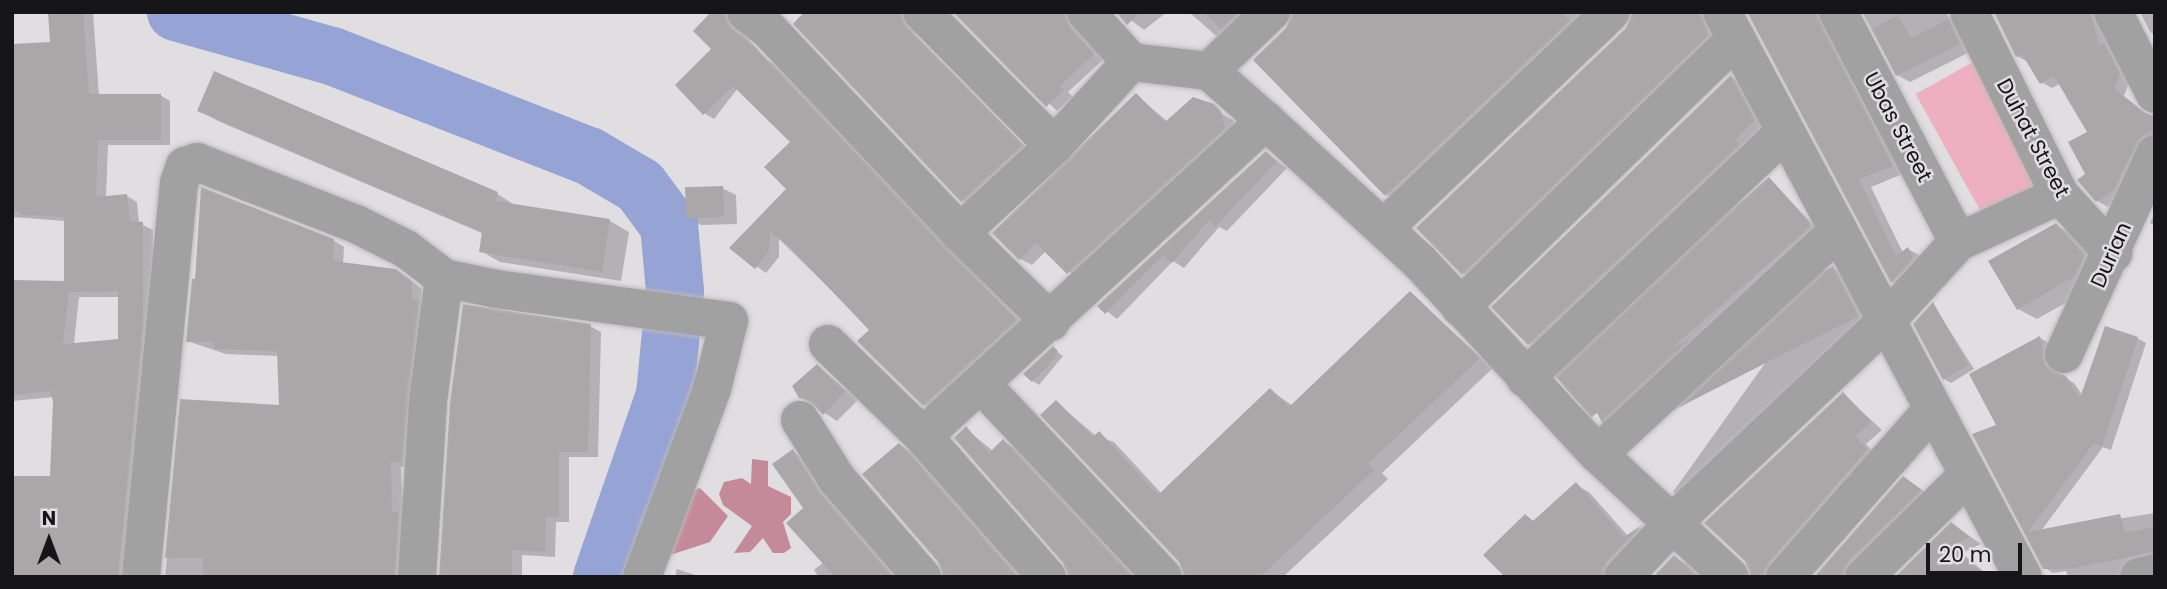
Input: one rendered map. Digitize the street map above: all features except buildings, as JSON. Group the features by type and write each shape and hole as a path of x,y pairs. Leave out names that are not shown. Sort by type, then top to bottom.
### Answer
{"street":[{"path":"922,12 1054,146"},
{"path":"1086,12 1131,62 1209,71 1266,121 1384,228 1598,454 1671,526 1730,577"},
{"path":"1384,228 1611,12"},
{"name":"Ubas Street","path":"1838,12 1958,242"},
{"name":"Duhat Street","path":"1969,12 2060,195 2113,253"},
{"path":"2113,12 2155,94"},
{"path":"1209,71 1261,15"},
{"path":"764,18 960,233 1051,321"},
{"path":"1460,307 1729,26 2023,577"},
{"path":"960,233 1054,146 1131,62"},
{"path":"923,436 1266,121"},
{"path":"1525,378 1786,132"},
{"name":"Durian","path":"2064,354 2113,253 2155,154"},
{"path":"141,577 179,183 185,166 210,164 356,224 405,249 443,278 639,310 710,317 730,324 712,389 642,577"},
{"path":"1623,577 1671,526 1887,320 1958,242 2060,195"},
{"path":"1598,454 1838,231"},
{"path":"417,577 428,401 443,278"},
{"path":"828,344 923,436 1047,577"},
{"path":"981,384 1163,577"},
{"path":"1785,577 1933,409"},
{"path":"800,420 837,479 922,577"},
{"path":"1864,577 1968,475"},
{"path":"2139,577 2155,573"}],"shaded area":[{"path":"1975,61 2043,184 1984,217 1916,94"},
{"path":"752,459 768,461 768,486 791,497 791,514 783,522 791,548 784,553 773,553 763,538 750,552 734,553 752,526 723,505 719,494 724,482 742,478 751,484"},
{"path":"700,488 728,516 710,542 667,556 688,491"}],"waterway":[{"path":"176,12 332,56 589,156 640,186 669,225 675,291 665,395 602,577"}]}
